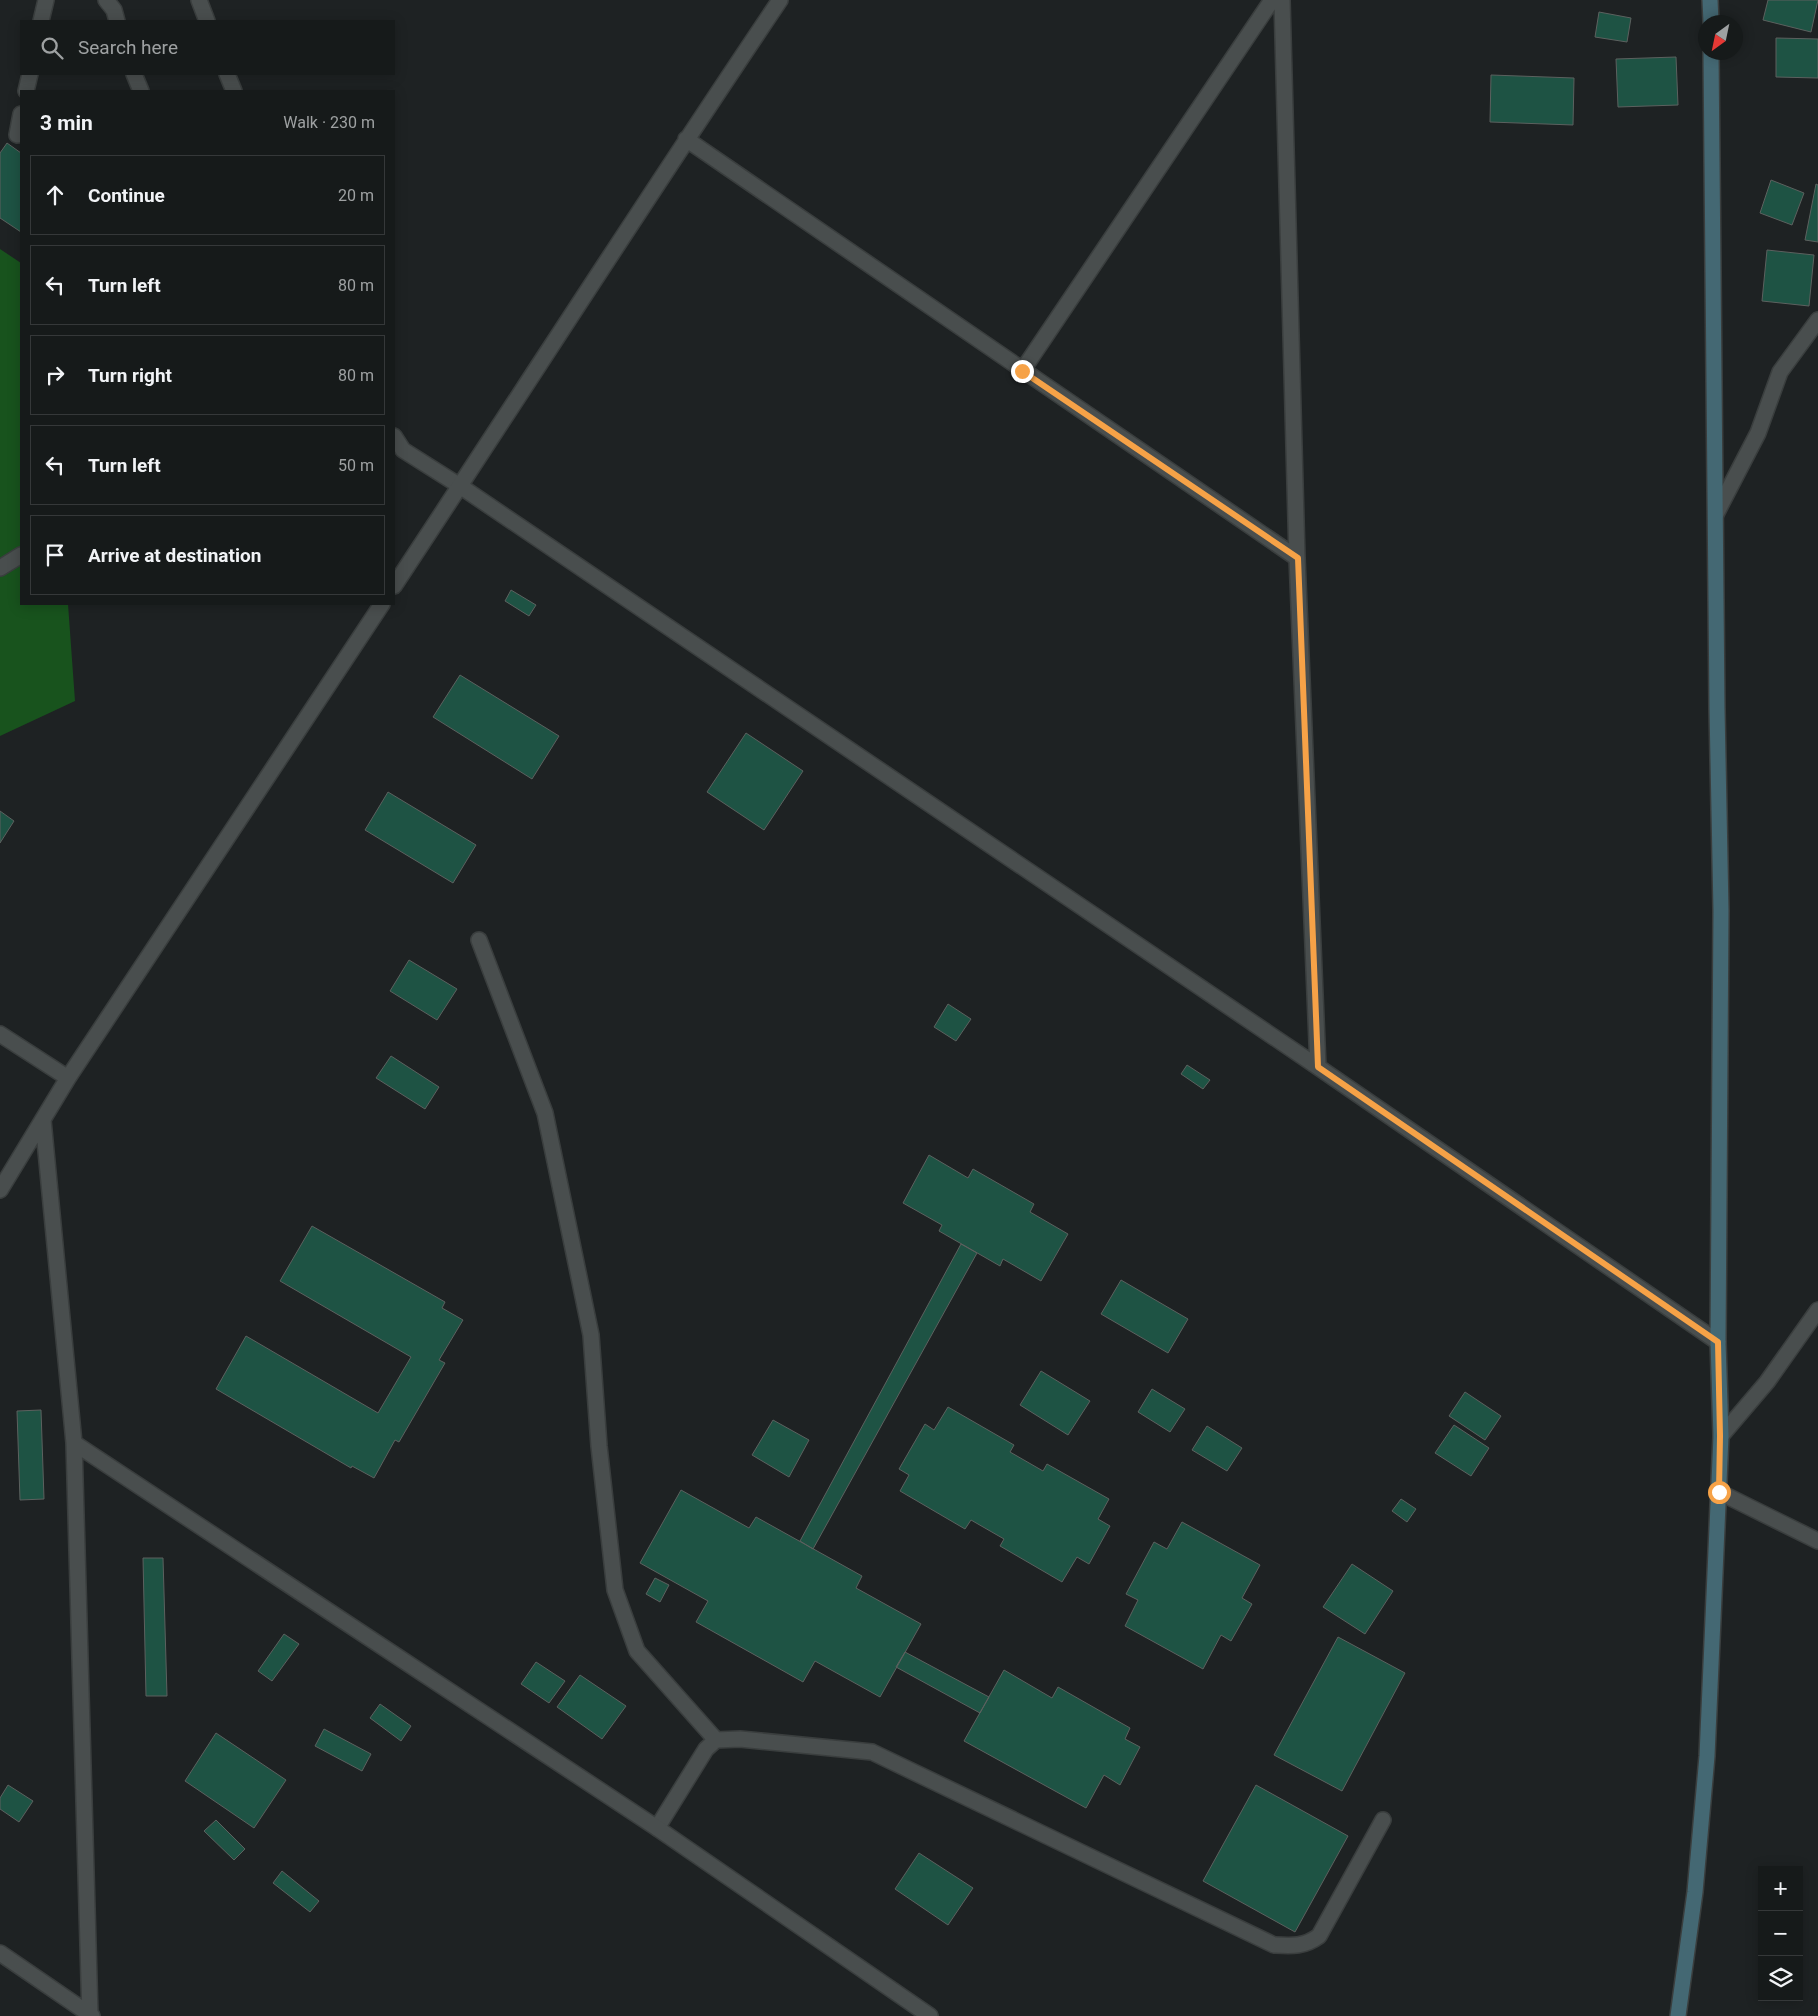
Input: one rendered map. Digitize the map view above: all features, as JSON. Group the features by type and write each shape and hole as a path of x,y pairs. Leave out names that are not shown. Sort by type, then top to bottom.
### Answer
{"street":[{"path":"41,20 46,0"},
{"path":"106,0 114,10 117,20"},
{"path":"199,0 207,20"},
{"path":"395,584 686,139 780,0"},
{"path":"1022,371 1272,0"},
{"path":"1282,0 1298,558 1318,1067"},
{"path":"1710,0 1711,15"},
{"path":"1678,2016 1696,1892 1706,1766 1720,1436 1718,1342 1721,911 1711,60"},
{"path":"26,90 30,75"},
{"path":"134,75 141,90"},
{"path":"228,75 234,90"},
{"path":"17,136 20,120"},
{"path":"686,139 1022,371 1298,558"},
{"path":"1716,514 1758,433 1780,372 1818,320"},
{"path":"398,446 460,486 1318,1067 1718,1342"},
{"path":"0,568 20,556"},
{"path":"0,1190 68,1078 381,605"},
{"path":"479,940 545,1113 591,1335 599,1446 615,1590 637,1651 716,1740"},
{"path":"0,1034 68,1078"},
{"path":"43,1120 74,1443 90,2016"},
{"path":"1720,1436 1767,1382 1818,1310"},
{"path":"74,1443 657,1828 930,2016"},
{"path":"1719,1492 1818,1541"},
{"path":"657,1828 706,1748 716,1740 740,1739 872,1752 1274,1945 1292,1946 1307,1944 1319,1936 1383,1820"},
{"path":"0,1953 90,2016"}],"green space":[{"path":"0,249 20,262 20,605 68,605 75,701 0,736"}],"building":[{"path":"1768,0 1818,0 1811,32 1763,20"},
{"path":"1599,12 1631,18 1627,42 1595,37"},
{"path":"1776,38 1818,39 1818,78 1776,77"},
{"path":"1676,57 1678,105 1618,107 1616,59"},
{"path":"1491,75 1574,78 1573,125 1490,122"},
{"path":"7,143 20,152 20,231 0,218 0,153"},
{"path":"1771,180 1804,193 1792,225 1760,213"},
{"path":"1816,184 1818,185 1818,242 1805,240"},
{"path":"1767,250 1814,255 1809,306 1762,301"},
{"path":"511,590 536,605 529,616 505,601"},
{"path":"460,675 559,736 532,779 433,717"},
{"path":"746,733 803,771 764,830 707,792"},
{"path":"388,792 476,845 453,883 365,830"},
{"path":"0,811 14,821 0,843"},
{"path":"409,960 457,989 437,1020 390,991"},
{"path":"948,1004 971,1019 956,1041 934,1027"},
{"path":"391,1056 439,1087 425,1109 376,1078"},
{"path":"1187,1065 1210,1080 1203,1089 1181,1074"},
{"path":"929,1155 968,1178 973,1169 1034,1204 1030,1212 1068,1234 1041,1281 1003,1259 1000,1266 939,1231 942,1225 903,1203"},
{"path":"312,1226 445,1302 442,1308 463,1320 439,1360 445,1363 399,1442 395,1440 374,1478 352,1466 351,1468 216,1389 246,1336 378,1413 411,1357 280,1281"},
{"path":"961,1244 977,1253 813,1549 800,1541"},
{"path":"1121,1280 1188,1319 1168,1353 1101,1314"},
{"path":"1041,1371 1090,1401 1068,1435 1020,1405"},
{"path":"1152,1389 1185,1409 1170,1432 1138,1412"},
{"path":"1465,1392 1501,1416 1485,1440 1449,1416"},
{"path":"948,1407 1014,1445 1010,1452 1043,1471 1047,1464 1109,1499 1098,1519 1110,1526 1089,1564 1077,1557 1062,1582 1000,1546 1004,1539 971,1520 965,1529 900,1491 909,1475 899,1469 925,1424 934,1430"},
{"path":"41,1410 44,1499 20,1500 17,1411"},
{"path":"773,1420 809,1440 789,1477 752,1455"},
{"path":"1454,1425 1489,1448 1471,1476 1435,1453"},
{"path":"1207,1426 1242,1448 1227,1471 1192,1450"},
{"path":"681,1490 749,1528 756,1517 862,1576 856,1588 921,1624 880,1697 815,1661 803,1682 696,1622 708,1601 640,1563"},
{"path":"1401,1499 1416,1509 1407,1522 1392,1511"},
{"path":"1182,1522 1260,1565 1242,1598 1252,1604 1231,1641 1221,1635 1203,1669 1125,1626 1138,1600 1126,1594 1154,1542 1167,1549"},
{"path":"143,1558 163,1558 167,1696 146,1696"},
{"path":"1352,1564 1393,1591 1365,1634 1323,1607"},
{"path":"655,1578 669,1585 660,1602 646,1594"},
{"path":"284,1634 299,1644 272,1681 258,1671"},
{"path":"1338,1637 1405,1673 1342,1791 1274,1755"},
{"path":"905,1652 989,1697 980,1713 896,1667"},
{"path":"536,1662 565,1681 549,1703 521,1684"},
{"path":"1004,1670 1052,1698 1058,1687 1130,1728 1125,1739 1140,1747 1120,1785 1104,1775 1086,1808 964,1741"},
{"path":"580,1675 626,1706 602,1739 557,1707"},
{"path":"380,1704 411,1726 401,1741 370,1718"},
{"path":"324,1729 371,1754 362,1771 315,1746"},
{"path":"216,1733 286,1780 254,1828 185,1781"},
{"path":"8,1785 33,1801 19,1822 0,1809 0,1798"},
{"path":"1256,1785 1348,1836 1295,1932 1203,1881"},
{"path":"216,1820 245,1849 234,1860 204,1831"},
{"path":"919,1853 973,1888 948,1925 895,1889"},
{"path":"282,1871 319,1901 310,1912 273,1883"}],"route":[{"path":"1022,371 1298,558 1318,1067 1718,1342 1719,1492"}]}
